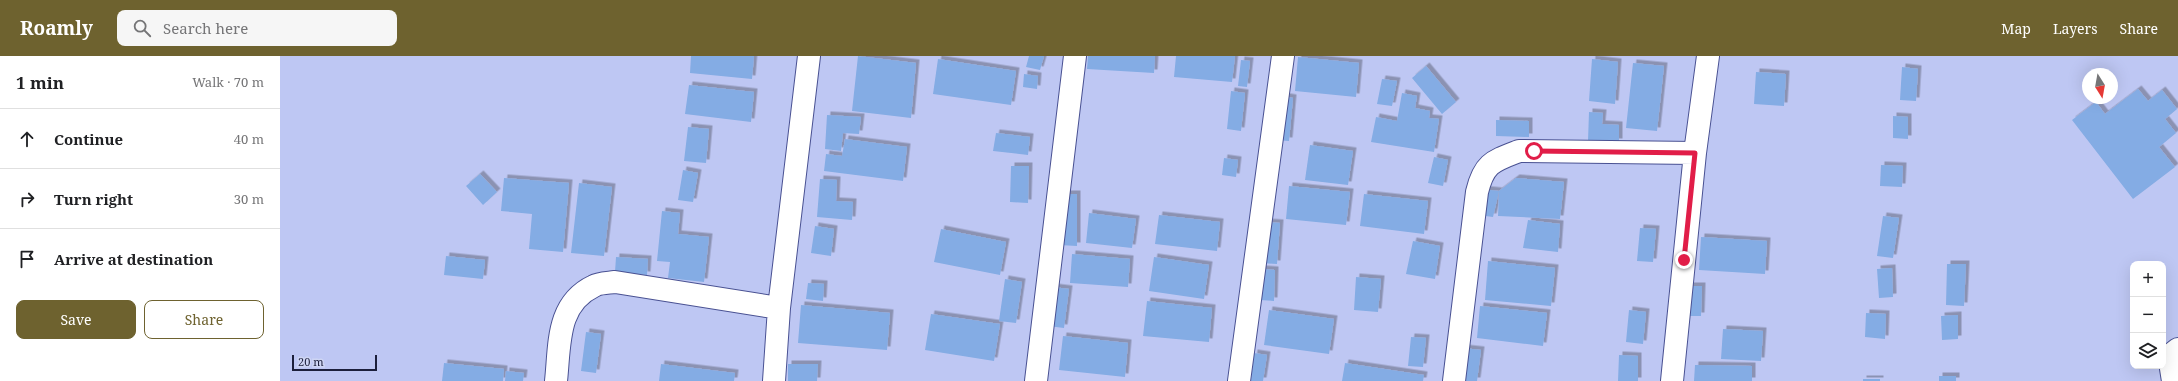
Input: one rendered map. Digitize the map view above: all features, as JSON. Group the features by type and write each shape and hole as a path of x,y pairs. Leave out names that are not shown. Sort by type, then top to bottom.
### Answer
{"street":[{"path":"774,381 779,308 809,56"},
{"path":"1036,381 1075,56"},
{"path":"1240,381 1283,56"},
{"path":"1672,381 1695,153 1708,56"},
{"path":"1454,381 1477,192 1480,176 1493,161 1519,151 1695,153"},
{"path":"556,381 562,322 572,301 594,285 615,282 779,308"},
{"path":"2173,381 2169,356 2178,349"}],"building":[{"path":"691,56 754,56 752,79 690,73"},
{"path":"858,56 916,63 911,118 852,111"},
{"path":"1029,56 1044,56 1040,70 1026,67"},
{"path":"1088,56 1155,56 1154,73 1087,69"},
{"path":"1176,56 1235,56 1232,82 1174,77"},
{"path":"1298,57 1359,63 1356,97 1295,91"},
{"path":"938,59 1016,71 1011,105 933,94"},
{"path":"1592,59 1618,62 1615,104 1589,101"},
{"path":"1241,60 1250,61 1247,87 1238,86"},
{"path":"1633,63 1664,66 1657,131 1626,128"},
{"path":"1426,66 1456,102 1442,114 1412,78"},
{"path":"1902,67 1918,69 1916,101 1900,100"},
{"path":"1756,72 1786,74 1784,106 1754,104"},
{"path":"1024,74 1038,76 1037,89 1023,87"},
{"path":"1382,79 1397,81 1392,106 1377,104"},
{"path":"689,85 754,92 751,122 685,114"},
{"path":"2138,89 2148,101 2162,90 2177,109 2165,119 2176,133 2159,147 2175,167 2133,199 2072,120 2093,104 2098,104 2105,114"},
{"path":"1231,91 1245,93 1241,131 1227,129"},
{"path":"1402,93 1417,96 1415,108 1430,111 1429,118 1439,119 1434,152 1371,142 1376,117 1397,121"},
{"path":"1281,96 1293,98 1289,141 1276,140"},
{"path":"1589,112 1603,113 1602,124 1619,125 1619,142 1588,141"},
{"path":"827,115 861,117 859,134 843,133 841,151 825,149"},
{"path":"1893,116 1908,117 1908,139 1893,138"},
{"path":"1496,120 1529,121 1529,137 1496,136"},
{"path":"688,127 709,129 706,163 684,161"},
{"path":"996,133 1030,137 1028,155 993,151"},
{"path":"845,139 907,147 903,181 824,171 826,154 842,156"},
{"path":"1310,145 1353,151 1348,185 1305,180"},
{"path":"1434,157 1448,160 1443,186 1428,183"},
{"path":"1224,158 1238,160 1236,177 1222,175"},
{"path":"1881,165 1903,166 1902,187 1880,186"},
{"path":"1011,166 1029,166 1028,203 1010,202"},
{"path":"683,170 698,173 693,202 678,200"},
{"path":"480,174 497,192 483,205 466,186"},
{"path":"504,178 569,183 563,252 529,249 532,214 501,211"},
{"path":"1516,178 1564,182 1560,219 1498,216 1499,191"},
{"path":"820,179 837,180 836,201 853,202 852,220 817,217"},
{"path":"579,183 612,187 604,256 571,253"},
{"path":"1289,186 1350,192 1346,225 1286,219"},
{"path":"1480,189 1499,191 1493,217 1478,215"},
{"path":"1059,194 1077,194 1077,246 1059,245"},
{"path":"1364,194 1428,201 1424,234 1360,226"},
{"path":"662,211 680,213 678,234 709,237 704,282 668,278 670,262 657,261"},
{"path":"1089,213 1136,219 1132,248 1086,243"},
{"path":"1159,215 1220,222 1217,251 1155,244"},
{"path":"1883,216 1899,218 1893,258 1877,256"},
{"path":"1528,220 1560,224 1558,252 1523,248"},
{"path":"1265,222 1280,223 1277,264 1262,263"},
{"path":"815,226 834,229 831,256 811,253"},
{"path":"1640,228 1656,229 1653,262 1637,261"},
{"path":"941,229 1006,242 1000,275 934,262"},
{"path":"1701,237 1767,241 1765,274 1699,270"},
{"path":"1413,241 1440,246 1435,279 1406,274"},
{"path":"1072,254 1130,259 1128,287 1070,283"},
{"path":"446,256 485,260 483,279 444,275"},
{"path":"616,257 648,259 647,275 615,272"},
{"path":"1154,257 1209,265 1204,299 1149,291"},
{"path":"1488,261 1555,268 1551,306 1485,300"},
{"path":"1947,264 1966,264 1964,306 1946,305"},
{"path":"1892,268 1893,297 1879,298 1877,269"},
{"path":"1261,269 1275,270 1274,301 1260,300"},
{"path":"1356,277 1381,279 1378,312 1354,310"},
{"path":"1005,279 1022,282 1016,323 999,321"},
{"path":"808,283 824,284 823,301 806,299"},
{"path":"1683,286 1702,286 1701,316 1682,316"},
{"path":"1053,287 1069,289 1064,328 1048,326"},
{"path":"1147,301 1212,308 1209,342 1143,336"},
{"path":"801,305 890,313 887,350 798,343"},
{"path":"1480,306 1547,313 1543,346 1477,338"},
{"path":"1269,310 1334,319 1329,354 1264,345"},
{"path":"1629,310 1646,312 1643,344 1626,342"},
{"path":"1866,313 1886,314 1885,339 1865,337"},
{"path":"931,314 1000,324 994,361 925,350"},
{"path":"1958,315 1958,339 1942,340 1941,316"},
{"path":"1723,329 1763,331 1761,361 1721,359"},
{"path":"586,332 601,334 596,373 581,371"},
{"path":"1063,336 1128,343 1125,377 1059,370"},
{"path":"1411,337 1426,338 1423,367 1408,366"},
{"path":"1463,348 1481,350 1477,381 1458,381"},
{"path":"1254,353 1267,355 1263,381 1251,381"},
{"path":"1619,355 1638,356 1638,381 1618,381"},
{"path":"444,363 504,369 503,381 442,381"},
{"path":"1345,363 1424,375 1423,381 1342,381"},
{"path":"661,364 735,373 734,381 659,381"},
{"path":"788,364 818,364 817,381 788,381"},
{"path":"1695,365 1752,366 1752,381 1694,381"},
{"path":"506,371 524,373 523,381 505,381"},
{"path":"1939,376 1956,376 1956,381 1939,381"},
{"path":"1863,379 1880,379 1880,381 1863,381"}],"route":[{"path":"1534,151 1695,153 1684,260"}]}
